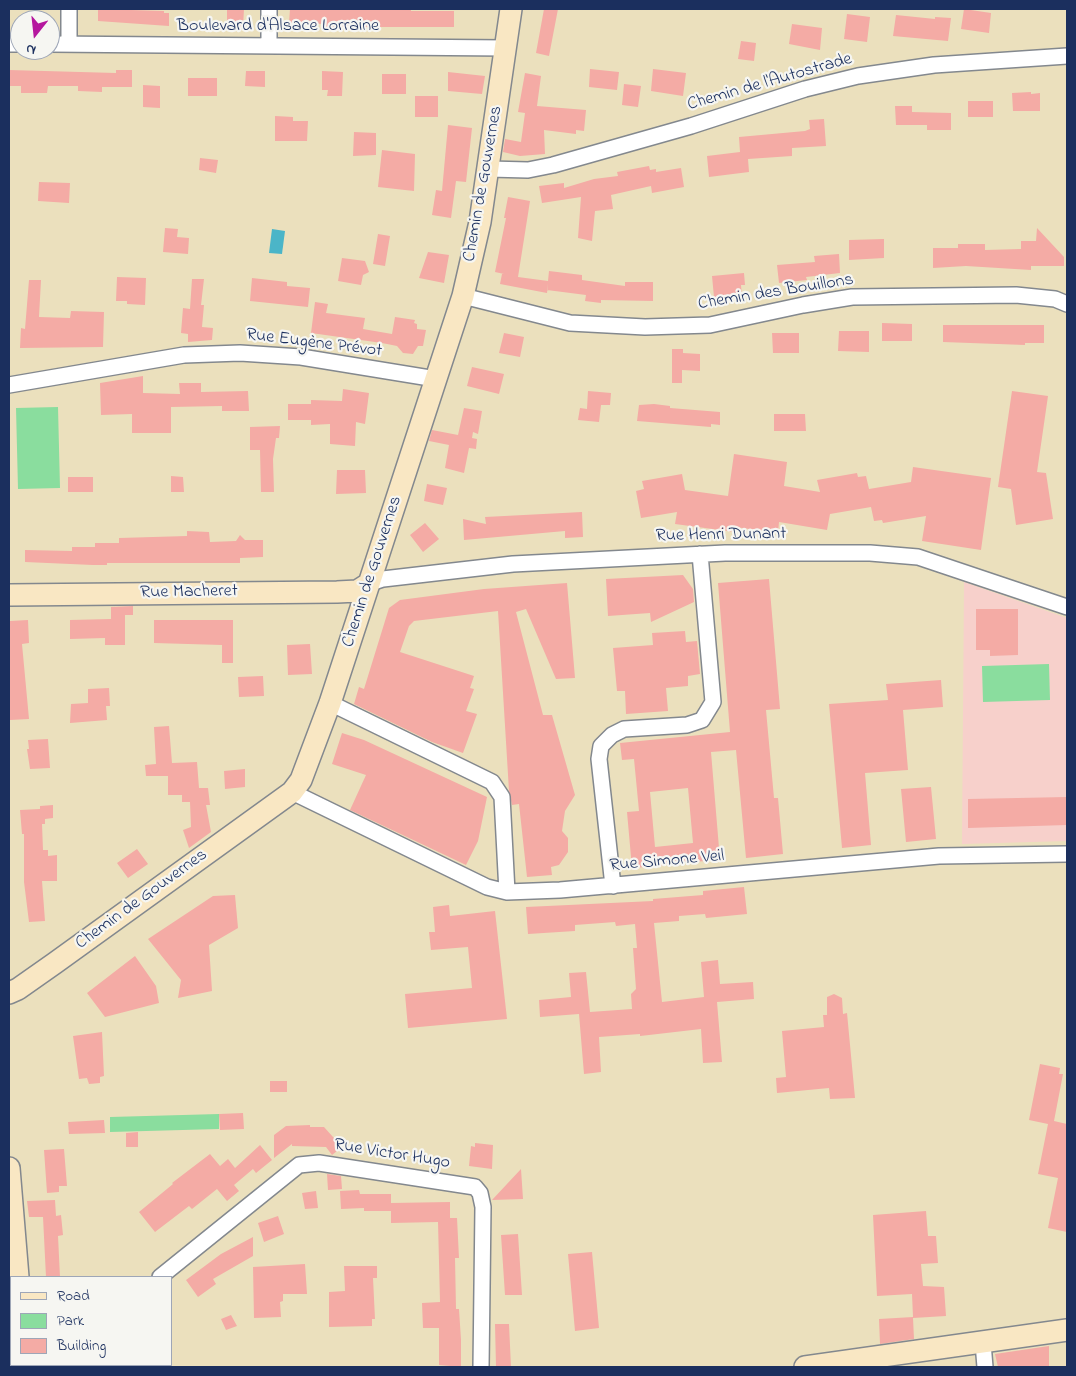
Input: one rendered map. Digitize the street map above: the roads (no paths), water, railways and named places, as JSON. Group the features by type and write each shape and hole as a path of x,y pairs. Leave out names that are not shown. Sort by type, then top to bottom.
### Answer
{"street":[{"path":"69,9 69,44"},
{"path":"269,9 269,46"},
{"name":"Chemin de Gouvernes","path":"9,993 18,989 55,963 292,792 306,770 330,703 462,296 480,222 511,9"},
{"name":"Boulevard d'Alsace Lorraine","path":"60,44 506,48"},
{"name":"Chemin de l'Autostrade","path":"489,169 528,170 553,165 691,126 805,89 858,76 934,65 1067,56"},
{"name":"Chemin des Bouillons","path":"462,296 570,323 645,327 710,325 803,305 852,297 1016,295 1054,299 1067,304"},
{"name":"Rue Eugène Prévot","path":"9,385 184,355 240,353 301,357 436,379"},
{"name":"Rue Henri Dunant","path":"368,584 383,579 513,564 700,554 870,553 918,557 1067,607"},
{"path":"612,886 599,759 601,746 612,734 624,729 688,725 702,720 713,702 700,554"},
{"name":"Rue Macheret","path":"9,595 337,592 357,591 368,584"},
{"path":"330,703 492,782 502,796 508,892"},
{"name":"Rue Simone Veil","path":"292,792 487,887 508,892 612,886 939,856 1067,854"},
{"name":"Rue Victor Hugo","path":"161,1276 299,1165 319,1164 475,1187 480,1192 483,1208 481,1367"},
{"path":"9,1168 18,1276"},
{"path":"805,1367 1067,1330"},
{"path":"983,1343 985,1367"},
{"path":"18,1366 24,1367"}],"water":[{"path":"272,229 285,231 282,254 269,253"}]}
